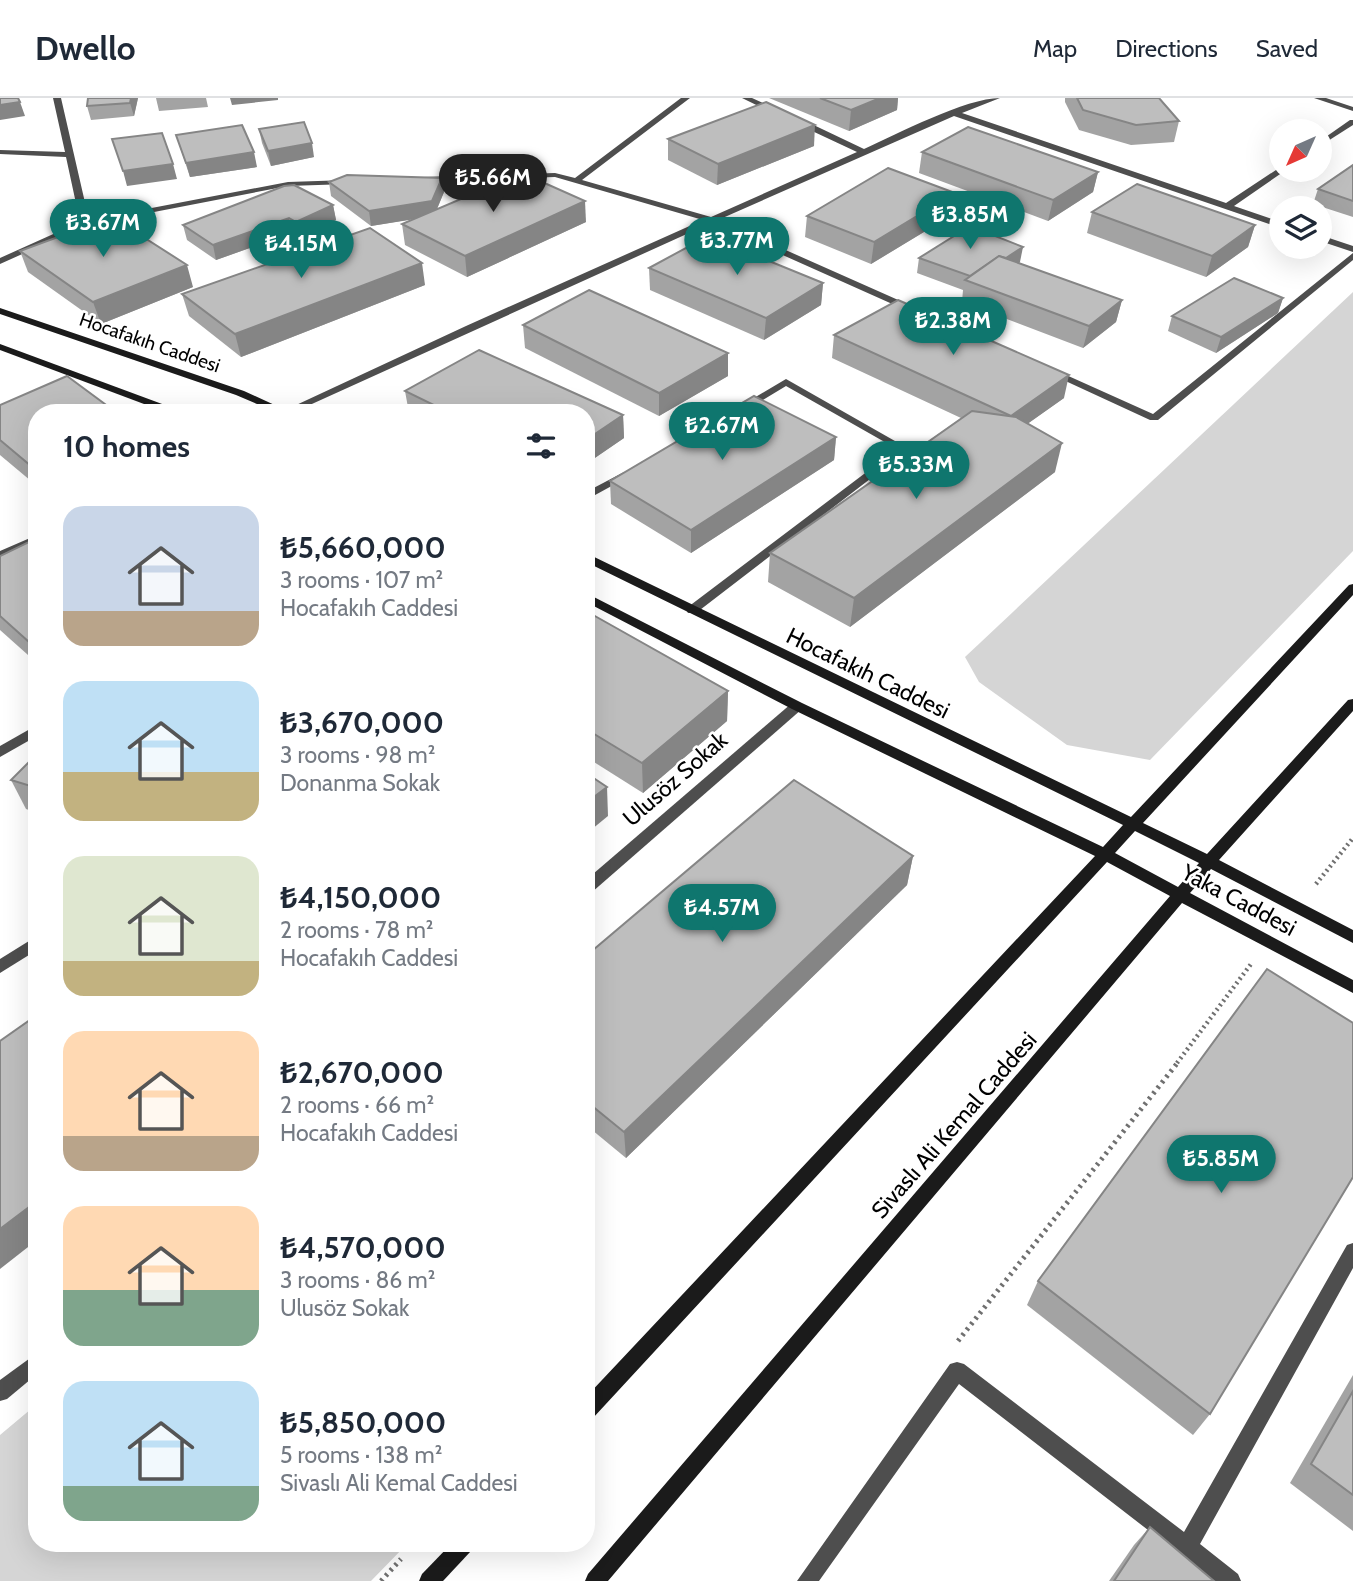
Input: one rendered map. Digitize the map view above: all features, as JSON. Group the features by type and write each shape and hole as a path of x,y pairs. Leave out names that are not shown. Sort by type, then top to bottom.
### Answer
{"street":[{"path":"57,98 85,223"},
{"path":"576,181 686,98"},
{"path":"746,98 781,113"},
{"path":"306,404 863,152 996,98"},
{"path":"1318,98 1353,109"},
{"path":"954,113 1269,221"},
{"path":"793,118 863,152"},
{"path":"1332,137 1353,122"},
{"path":"0,152 69,155"},
{"path":"408,180 555,175 711,220 926,316"},
{"path":"1228,206 1269,179"},
{"path":"0,261 85,223 288,184 355,181"},
{"path":"1332,242 1353,249"},
{"path":"1040,367 1154,418 1353,256"},
{"name":"Hocafakıh Caddesi","path":"0,311 265,404"},
{"path":"0,347 153,404"},
{"path":"70,383 82,377"},
{"path":"692,610 904,449 786,382 727,416"},
{"path":"595,492 633,470"},
{"path":"0,555 28,542"},
{"name":"Hocafakıh Caddesi","path":"595,562 1133,824"},
{"path":"595,1402 1353,589"},
{"path":"595,602 797,706 1104,855"},
{"name":"Sivaslı Ali Kemal Caddesi","path":"595,1581 1183,895 1209,861 1353,703"},
{"name":"Ulusöz Sokak","path":"595,881 797,706"},
{"path":"0,752 28,735"},
{"name":"Yaka Caddesi","path":"1133,824 1353,937"},
{"name":"Yaka Caddesi","path":"1104,855 1353,987"},
{"path":"0,967 28,948"},
{"path":"1187,1547 1353,1251"},
{"path":"0,1392 28,1369"},
{"path":"807,1581 957,1371 1231,1581"},
{"path":"429,1581 456,1552"}],"path":[{"path":"1297,907 1353,838"},
{"path":"957,1343 1204,1029 1268,941"}],"shaded area":[{"path":"1353,292 1353,551 1150,760 1067,745 979,682 965,657"},
{"path":"28,1412 28,1552 399,1552 371,1581 0,1581 0,1435"}],"building":[{"path":"0,98 18,98 20,102 0,105"},
{"path":"88,98 131,98 130,103 87,106"},
{"path":"820,98 880,98 851,110"},
{"path":"1077,98 1159,98 1179,121 1136,125 1083,110"},
{"path":"766,102 815,125 718,164 668,139"},
{"path":"304,122 312,143 268,151 259,129"},
{"path":"242,125 254,152 186,163 176,135"},
{"path":"968,127 1098,172 1053,200 922,152"},
{"path":"162,133 173,164 123,171 112,139"},
{"path":"1353,165 1353,201 1318,189 1332,182"},
{"path":"888,168 955,193 874,242 807,216"},
{"path":"522,173 585,201 465,256 402,224"},
{"path":"347,175 442,178 432,201 369,211 329,182"},
{"path":"1137,184 1255,225 1212,256 1092,212"},
{"path":"294,185 333,205 296,222 289,218 213,245 183,225 284,186"},
{"path":"112,217 187,265 93,302 20,251"},
{"path":"970,226 1023,247 1006,258 999,256 970,276 919,258"},
{"path":"370,228 422,263 235,334 182,294"},
{"path":"708,236 823,283 766,318 649,268"},
{"path":"999,256 1122,300 1089,326 965,280"},
{"path":"1234,278 1283,298 1221,337 1172,316"},
{"path":"589,290 728,353 659,393 523,325"},
{"path":"898,300 1069,375 1011,416 834,335"},
{"path":"479,350 623,415 595,434 595,404 432,404 405,391"},
{"path":"67,376 105,404 28,404 28,463 0,440 0,405"},
{"path":"754,396 836,437 691,530 610,481"},
{"path":"972,411 1016,417 1062,443 854,598 770,553"},
{"path":"28,542 28,641 0,616 0,556"},
{"path":"595,616 728,691 642,763 595,734"},
{"path":"28,763 28,785 11,780"},
{"path":"595,779 607,787 595,796"},
{"path":"794,780 913,856 624,1132 595,1108 595,948"},
{"path":"1267,969 1353,1023 1353,1177 1210,1414 1038,1281"},
{"path":"28,1021 28,1208 0,1229 0,1041"},
{"path":"1353,1391 1353,1495 1311,1464"},
{"path":"1150,1527 1214,1581 1114,1581"}]}
